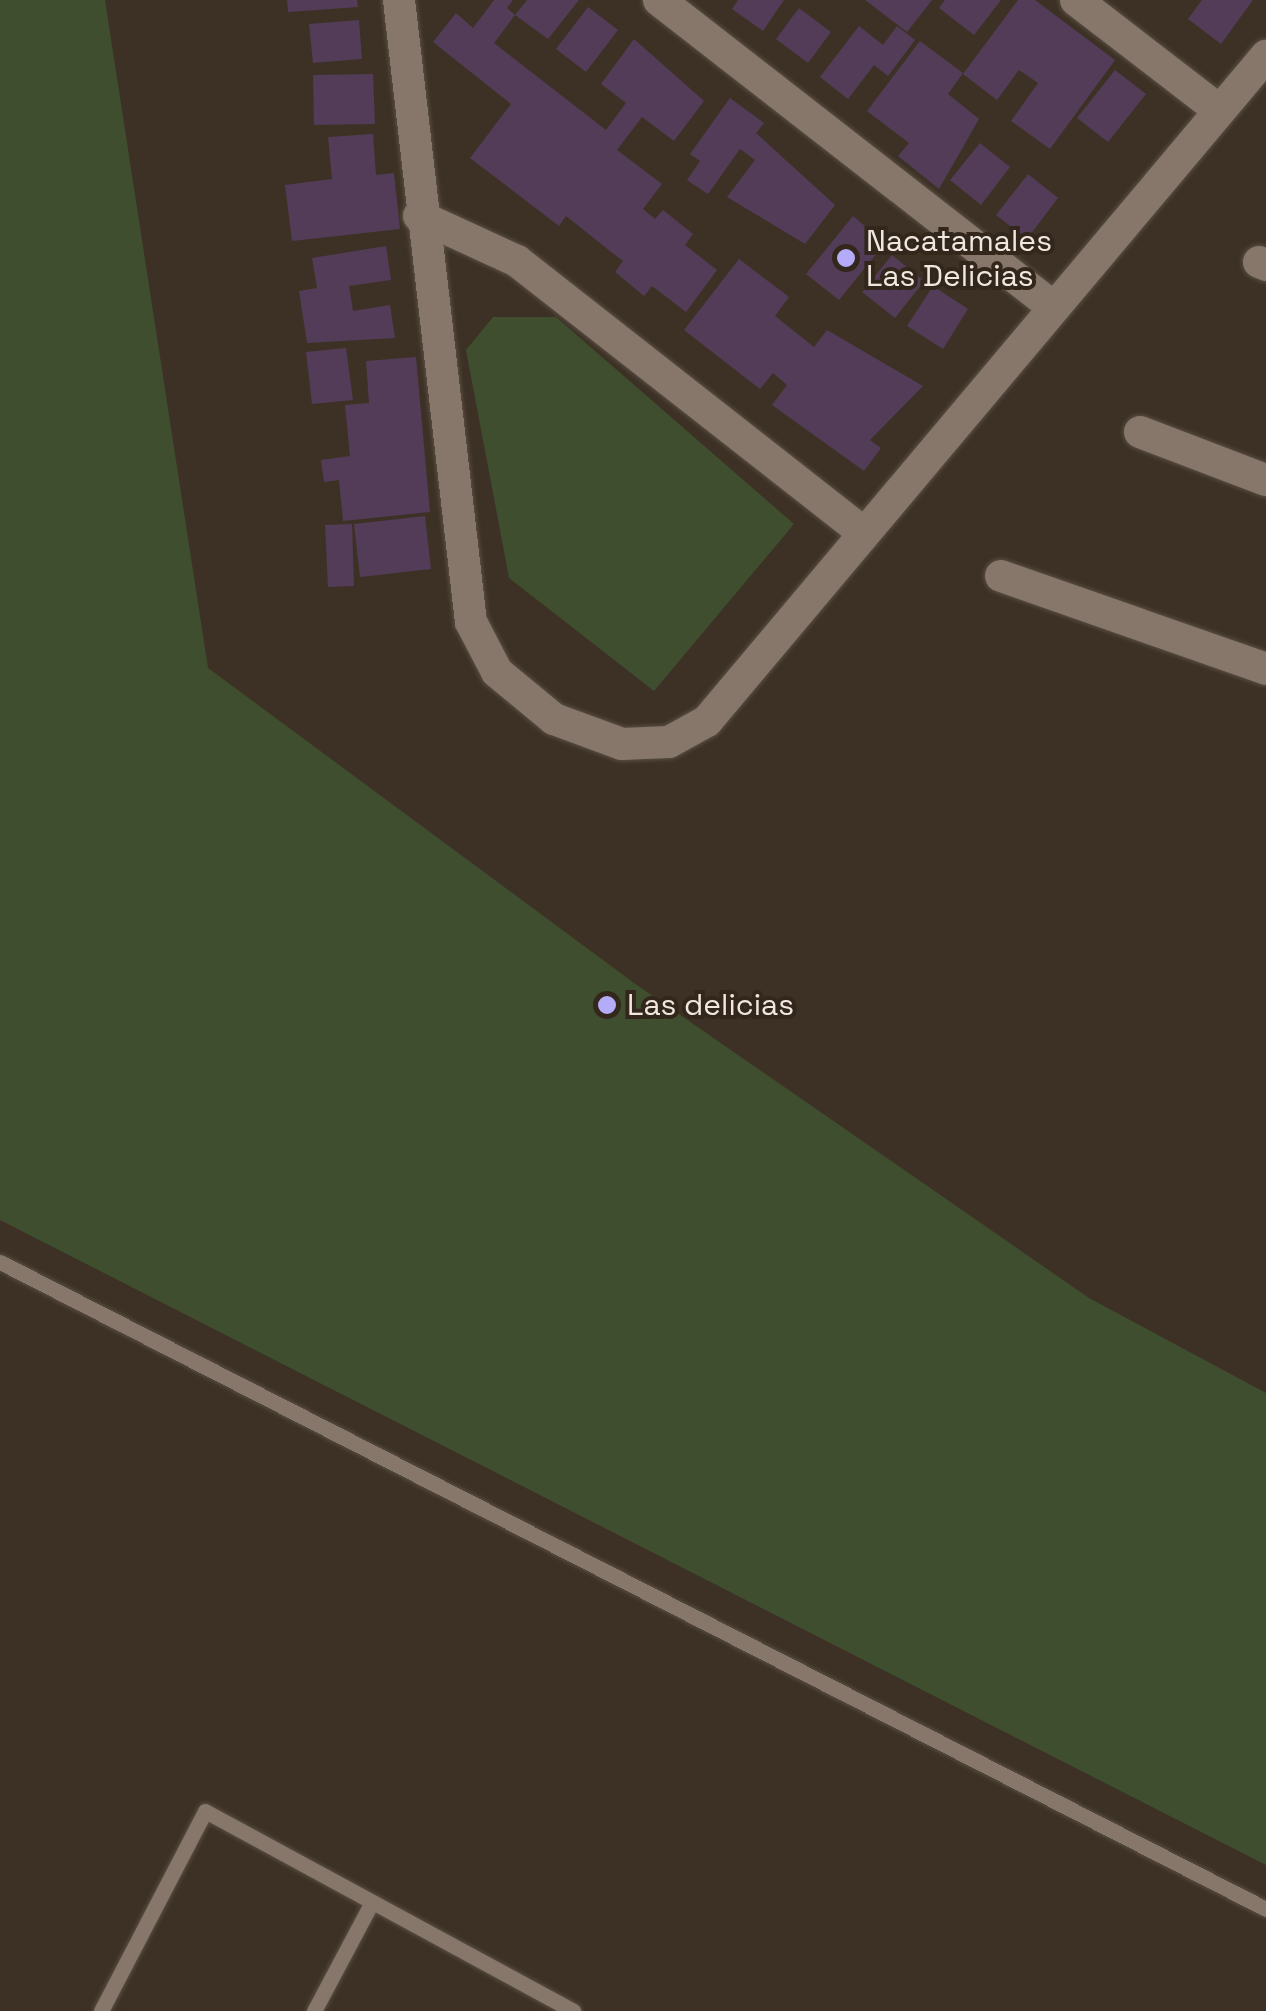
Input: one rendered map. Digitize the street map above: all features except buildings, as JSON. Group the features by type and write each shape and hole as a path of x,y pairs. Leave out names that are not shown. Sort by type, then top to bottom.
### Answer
{"street":[{"path":"398,0 420,216 471,622 497,672 554,718 622,744 669,742 708,721 862,530 1266,56"},
{"path":"658,0 1051,305"},
{"path":"1076,0 1219,110"},
{"path":"420,216 517,261 862,530"},
{"path":"1140,432 1266,480"},
{"path":"1002,576 1266,669"}],"lane":[{"path":"0,1262 1266,1910"},
{"path":"101,2011 205,1811 573,2011"},
{"path":"314,2011 370,1904"}],"green space":[{"path":"0,0 105,0 208,668 634,983 1089,1298 1266,1393 1266,1865 0,1220"},
{"path":"493,317 556,317 794,524 654,691 509,578 466,350"}],"place":[{"name":"Nacatamales Las Delicias","path":"846,258"},
{"name":"Las delicias","path":"607,1005"}]}
